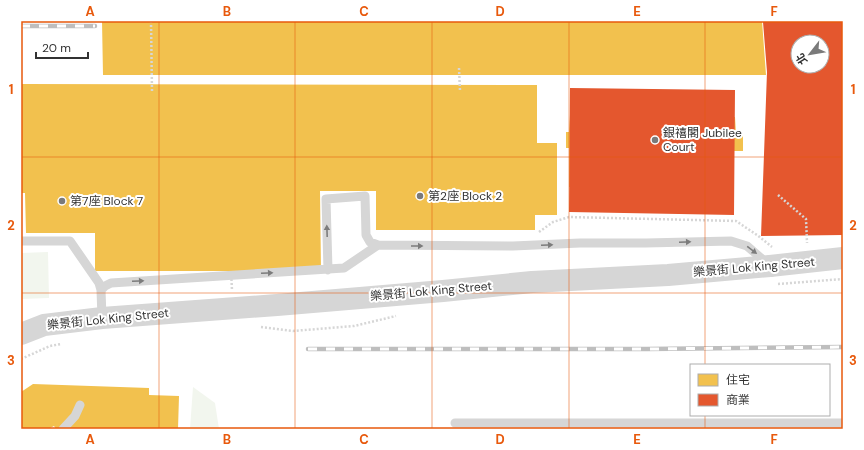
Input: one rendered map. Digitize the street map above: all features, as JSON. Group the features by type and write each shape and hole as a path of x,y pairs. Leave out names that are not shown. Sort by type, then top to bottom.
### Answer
{"street":[{"name":"樂景街 Lok King Street","path":"21,334 44,325 102,318 532,282 668,274 771,257 843,258"}],"lane":[{"path":"328,270 326,198 364,196 366,235 370,242 378,245 513,246 580,243 731,241 747,246 771,257"},
{"path":"21,241 70,241 96,277 101,290 102,318"},
{"path":"101,290 111,283 344,268 378,245"},
{"path":"96,277 111,283"},
{"path":"63,429 75,416 80,405"},
{"path":"455,423 645,426 843,423"}],"path":[{"path":"151,21 152,91"},
{"path":"459,68 460,91"},
{"path":"778,195 806,219 807,249"},
{"path":"536,233 553,222 569,217 736,221 757,235 771,257"},
{"path":"231,271 232,293"}],"shaded area":[{"path":"48,252 49,298 21,299 21,253"},
{"path":"193,387 215,403 219,429 190,429"}],"building: 住宅":[{"path":"102,21 762,21 766,75 103,75"},
{"path":"21,84 537,85 537,143 557,143 557,215 535,215 535,230 376,230 376,191 320,191 321,271 95,271 95,233 26,233 25,193 21,193"},
{"path":"570,115 735,117 736,134 743,135 743,151 734,151 734,189 569,187 569,148 566,148 566,132 569,132"},
{"path":"804,133 818,134 818,137 836,137 835,153 830,153 830,149 826,149 826,166 833,166 839,162 843,167 843,171 839,174 843,176 843,189 833,189 833,192 804,191 805,178 797,178 797,182 781,181 781,169 790,169 791,162 796,162 797,152 784,151 784,146 781,146 782,135 804,136"},
{"path":"33,384 149,388 149,395 179,396 178,429 56,429 54,426 48,429 21,429 21,392"}],"building: 商業":[{"path":"843,21 843,235 761,236 767,72 763,22"},
{"path":"570,88 735,90 734,215 569,212"}],"railway":[{"path":"21,26 95,26"},
{"path":"308,349 647,349 843,347"}],"place":[{"name":"銀禧閣 Jubilee Court","path":"655,140"},
{"name":"第2座 Block 2","path":"420,196"},
{"name":"第7座 Block 7","path":"62,201"}]}
